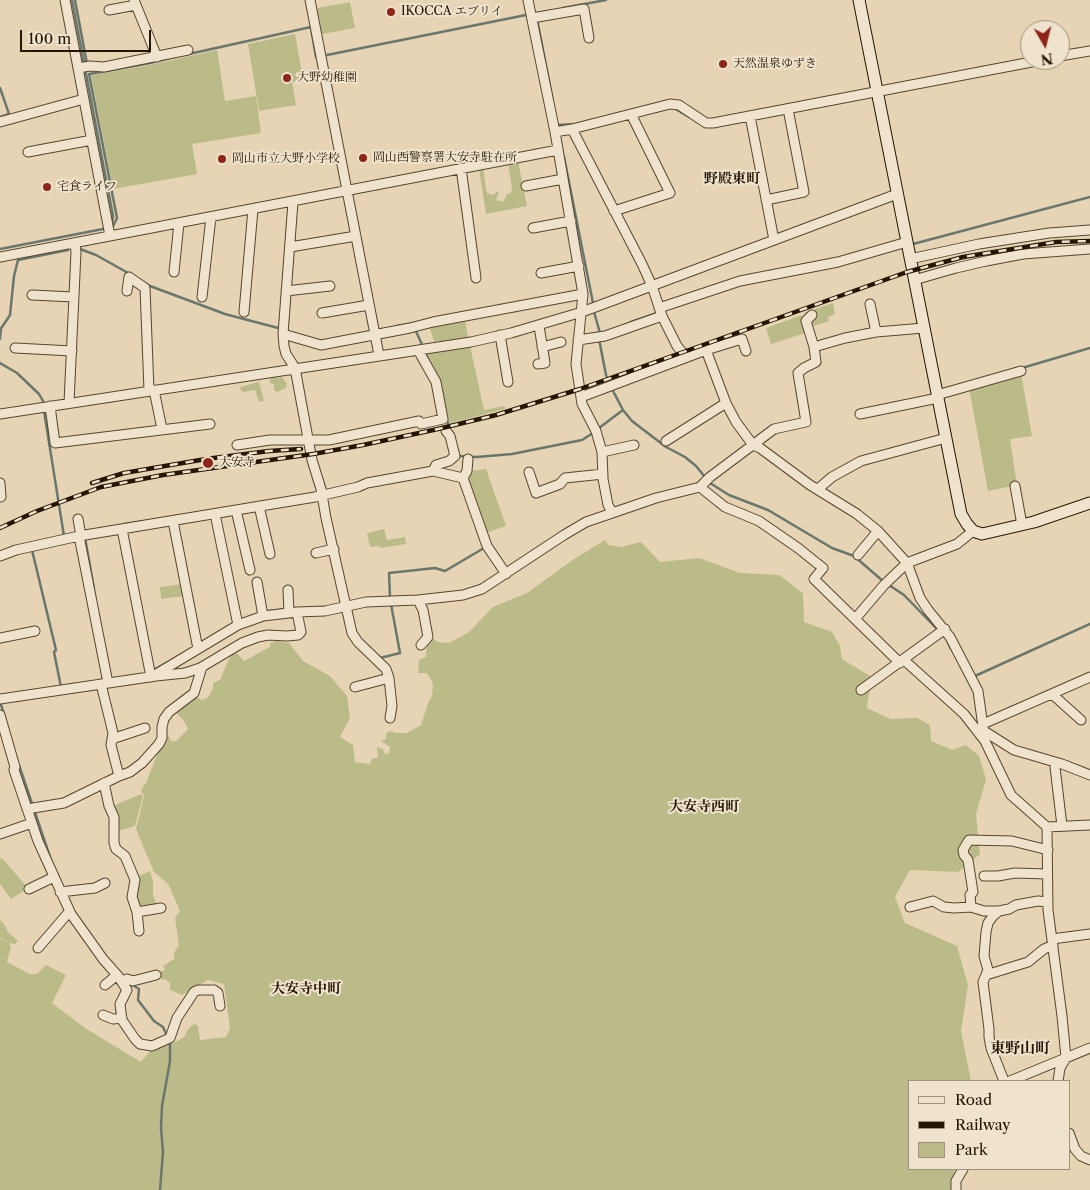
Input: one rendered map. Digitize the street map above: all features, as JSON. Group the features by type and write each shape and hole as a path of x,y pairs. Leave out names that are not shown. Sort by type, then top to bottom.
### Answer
{"street":[{"path":"65,0 83,67 84,99 110,234"},
{"path":"310,0 379,355"},
{"path":"528,0 535,17 583,294 576,364 582,404 596,432 602,452 602,474 608,505 612,512"},
{"path":"859,0 961,514 966,524 973,531 982,534 1089,507"},
{"path":"109,10 135,3 157,57"},
{"path":"535,17 584,8 589,38"},
{"path":"83,67 104,67 188,50"},
{"path":"1070,54 1090,51"},
{"path":"555,132 670,104 679,105 706,123 713,123 1020,64"},
{"path":"0,122 84,99"},
{"path":"766,200 804,192 788,109"},
{"path":"614,212 670,193 631,114"},
{"path":"750,116 774,240"},
{"path":"572,129 642,264 652,286 660,312 677,346 688,356"},
{"path":"28,152 92,140"},
{"path":"0,257 75,243 110,234 293,202 558,150"},
{"path":"461,168 476,278"},
{"path":"526,186 563,179"},
{"path":"0,414 500,336 582,312 898,194"},
{"path":"293,202 286,290 286,354 295,368 352,633 386,669 389,678 392,706 390,718"},
{"path":"244,312 253,209"},
{"path":"202,297 211,217"},
{"path":"533,228 570,221"},
{"path":"174,272 179,223"},
{"path":"910,259 980,244 1050,233 1090,230"},
{"path":"290,247 356,236"},
{"path":"578,340 605,336 740,281 838,262 907,242"},
{"path":"69,403 75,243"},
{"path":"914,280 956,268 1023,254 1090,249"},
{"path":"542,273 578,266"},
{"path":"127,291 129,277 145,288 152,390 162,429"},
{"path":"286,290 330,286"},
{"path":"285,333 321,345 583,294"},
{"path":"32,295 74,297"},
{"path":"870,304 876,332"},
{"path":"322,313 369,305"},
{"path":"1,699 158,673 197,646 238,623 262,614 291,610 326,610 366,602 418,600 463,595 482,590 586,522 612,512 700,487 710,477 774,429 806,422 798,373 816,362 814,347 806,321 812,315"},
{"path":"538,364 545,363 539,326"},
{"path":"814,347 876,332 924,328"},
{"path":"500,336 508,382"},
{"path":"581,397 688,356 742,339 746,350"},
{"path":"542,347 561,342"},
{"path":"15,348 72,350"},
{"path":"237,445 270,440 329,440 443,419 436,382 422,349"},
{"path":"706,350 726,403 736,422 753,445 760,448 818,490 857,514 878,531 907,563 920,598 943,632 978,691 986,741"},
{"path":"860,414 937,397 1021,371"},
{"path":"666,441 726,403"},
{"path":"50,406 55,442 210,424"},
{"path":"434,471 436,465 449,462 455,456 450,436 446,431"},
{"path":"818,490 832,477 861,461 946,438"},
{"path":"602,452 634,445"},
{"path":"468,459 467,471 463,478 487,546 506,574"},
{"path":"0,556 16,550 81,535 322,495 368,483 434,471 463,478"},
{"path":"529,472 536,492 560,484 565,478 602,474"},
{"path":"0,483 1,496"},
{"path":"1016,486 1022,525"},
{"path":"700,487 725,507 759,521 823,568 814,579 902,662 964,714 986,741 1011,795 1047,826 1090,825"},
{"path":"259,506 270,554"},
{"path":"236,510 250,570"},
{"path":"215,514 238,623"},
{"path":"78,519 106,682 113,733 111,745 119,776"},
{"path":"173,521 197,646"},
{"path":"122,529 151,674"},
{"path":"858,555 878,531"},
{"path":"855,619 884,585 907,563 957,544 973,531"},
{"path":"316,553 334,550"},
{"path":"257,582 262,614"},
{"path":"151,674 185,673 202,667 242,643 258,637 298,635 301,632 291,610 288,590"},
{"path":"418,600 423,610 428,637 421,646"},
{"path":"0,638 35,631"},
{"path":"861,690 943,632"},
{"path":"31,809 64,803 130,772 142,763 159,744 162,738 164,719 169,712 194,693 202,667"},
{"path":"355,687 389,678"},
{"path":"984,728 1052,694 1090,678"},
{"path":"1052,694 1081,720"},
{"path":"0,715 14,770 31,809 32,822 54,877 63,892 69,912 103,959 122,978 127,990 120,1004 124,1025 140,1044 152,1046 169,1038 177,1018 194,992 214,990 218,993 220,1006"},
{"path":"112,739 145,728"},
{"path":"984,728 1014,750 1062,764 1090,775"},
{"path":"1055,767 1062,826"},
{"path":"104,783 109,806 114,817 114,843 116,849 125,856 135,880 132,897 137,912 139,931"},
{"path":"0,834 32,822"},
{"path":"1047,826 1047,902 1066,1058 1060,1068 1058,1080"},
{"path":"971,907 970,895 973,892 968,860 963,850 969,840 1012,841 1048,850"},
{"path":"984,876 1046,874"},
{"path":"29,888 54,877"},
{"path":"63,892 95,888 105,883"},
{"path":"910,907 933,901 944,907 971,907 984,911 998,911 1009,909 1016,905 1038,901 1047,902"},
{"path":"137,912 161,908"},
{"path":"998,911 988,923 986,932 984,956 988,970 983,982 991,1048 1004,1080"},
{"path":"38,948 69,912"},
{"path":"986,975 1028,962 1053,942 1090,934"},
{"path":"105,985 122,978 133,981 156,975"},
{"path":"103,1015 113,1019 122,1018"},
{"path":"1012,1080 1090,1048"},
{"path":"1070,1136 1075,1149 1081,1156 1090,1160"},
{"path":"956,1190 956,1181 962,1170"}],"green space":[{"path":"350,2 355,28 322,34 317,8"},
{"path":"295,34 303,80 292,82 296,105 259,111 248,44"},
{"path":"217,50 225,101 256,96 261,133 192,144 197,174 113,189 91,75 150,65"},
{"path":"518,161 527,206 486,214 479,169 483,168 487,193 492,195 499,192 496,200 503,202 507,194 511,193 512,188 508,162"},
{"path":"833,303 835,314 828,317 829,321 810,327 812,313 805,315 804,313"},
{"path":"802,315 808,332 771,344 766,328"},
{"path":"465,319 468,338 434,342 429,325"},
{"path":"470,346 484,410 504,406 505,409 450,423 439,379 427,352"},
{"path":"1021,373 1032,436 1010,439 1017,485 988,491 969,388"},
{"path":"271,377 282,377 287,384 286,388 277,392 274,390 274,384 270,383 270,381"},
{"path":"259,382 264,401 259,402 255,390 241,391 240,387"},
{"path":"486,469 506,526 486,533 467,478 470,471"},
{"path":"384,529 387,540 405,537 406,544 380,548 379,546 370,547 367,533"},
{"path":"605,540 608,545 621,547 641,542 660,562 699,558 740,573 779,575 803,593 804,622 832,632 840,646 842,659 870,676 867,708 891,719 917,718 930,725 931,741 952,750 966,745 979,756 986,779 976,814 980,854 958,872 910,870 895,897 905,923 957,946 968,985 961,1031 971,1080 908,1080 908,1170 955,1170 951,1190 0,1190 0,939 9,942 0,938 0,920 8,932 18,941 15,944 9,943 11,947 7,962 30,974 37,974 46,965 66,975 52,1003 85,1028 141,1062 151,1050 176,1042 184,1037 189,1028 194,1024 198,1026 200,1040 226,1037 230,1028 224,984 208,980 182,995 170,990 170,983 165,979 162,980 159,972 165,970 163,966 174,959 174,953 179,945 175,918 180,911 168,884 154,872 136,829 144,796 141,790 146,783 164,733 167,732 171,741 176,741 188,729 184,721 174,710 194,696 202,700 208,697 213,689 213,683 220,680 231,655 236,652 244,661 270,647 270,643 276,641 289,643 303,661 330,676 347,696 350,718 340,737 353,745 355,762 370,764 372,759 378,757 377,747 383,749 385,754 389,753 390,747 381,741 386,739 386,733 391,731 407,733 421,725 432,696 433,685 426,673 418,673 419,660 426,657 427,643 432,638 438,642 449,643 469,632 493,607 527,593 574,559"},
{"path":"182,584 184,596 161,599 160,587"},
{"path":"141,794 143,796 135,826 118,831 113,806"},
{"path":"2,858 28,888 11,899 0,884 0,859"},
{"path":"150,871 153,881 153,896 158,906 139,909 137,894 140,884 139,876"}],"waterway":[{"path":"72,0 113,216 110,224"},
{"path":"75,0 87,64"},
{"path":"563,8 606,0"},
{"path":"327,55 526,15"},
{"path":"537,19 553,102"},
{"path":"189,54 311,27 316,57"},
{"path":"89,74 174,57"},
{"path":"89,74 117,218 113,226 110,227"},
{"path":"0,88 9,114 0,117"},
{"path":"674,108 689,117"},
{"path":"558,125 576,124"},
{"path":"564,157 593,303"},
{"path":"913,244 1090,197"},
{"path":"0,249 106,227"},
{"path":"80,249 96,255 130,274"},
{"path":"0,330 10,315 14,276 18,260 68,250"},
{"path":"143,282 225,314 282,329"},
{"path":"594,312 600,333"},
{"path":"631,322 657,313"},
{"path":"397,326 414,323"},
{"path":"0,339 1,328"},
{"path":"415,329 423,347"},
{"path":"599,339 606,375 610,384"},
{"path":"1022,368 1090,348"},
{"path":"425,352 430,363"},
{"path":"0,363 17,373 39,394 43,401"},
{"path":"612,389 623,410 632,421 666,447 685,457 705,477"},
{"path":"599,428 623,410"},
{"path":"44,411 64,536 67,535"},
{"path":"446,416 450,430"},
{"path":"458,456 477,457 512,454 582,440 593,433"},
{"path":"710,483 729,495 768,510 832,548 854,556 884,582"},
{"path":"124,524 145,521"},
{"path":"85,538 94,589"},
{"path":"390,598 389,573 435,568 445,571 484,548"},
{"path":"32,550 56,650 54,652 61,687"},
{"path":"889,585 904,595 939,631"},
{"path":"380,658 400,653 391,604"},
{"path":"269,611 286,609"},
{"path":"975,676 1090,624"},
{"path":"945,636 951,649"},
{"path":"152,671 184,653"},
{"path":"0,702 4,714"},
{"path":"19,765 50,857"},
{"path":"131,984 139,989 138,1000 154,1021 163,1027 170,1046 170,1061 162,1106 163,1152 160,1190"}],"railway":[{"path":"0,528 37,511 101,487 163,475 363,445 496,415 580,389 907,272 963,257 1056,242 1090,241"},
{"path":"92,483 124,473 206,459 301,449"}],"place":[{"name":"IKOCCA エブリイ","path":"391,12"},
{"name":"天然温泉ゆずき","path":"723,64"},
{"name":"大野幼稚園","path":"287,78"},
{"name":"岡山西警察署大安寺駐在所","path":"363,158"},
{"name":"岡山市立大野小学校","path":"222,159"},
{"name":"宅食ライフ","path":"47,187"},
{"name":"大安寺","path":"208,463"}],"district":[{"name":"野殿東町","path":"732,179"},
{"name":"大安寺西町","path":"704,807"},
{"name":"大安寺中町","path":"306,989"},
{"name":"東野山町","path":"1020,1049"}]}
